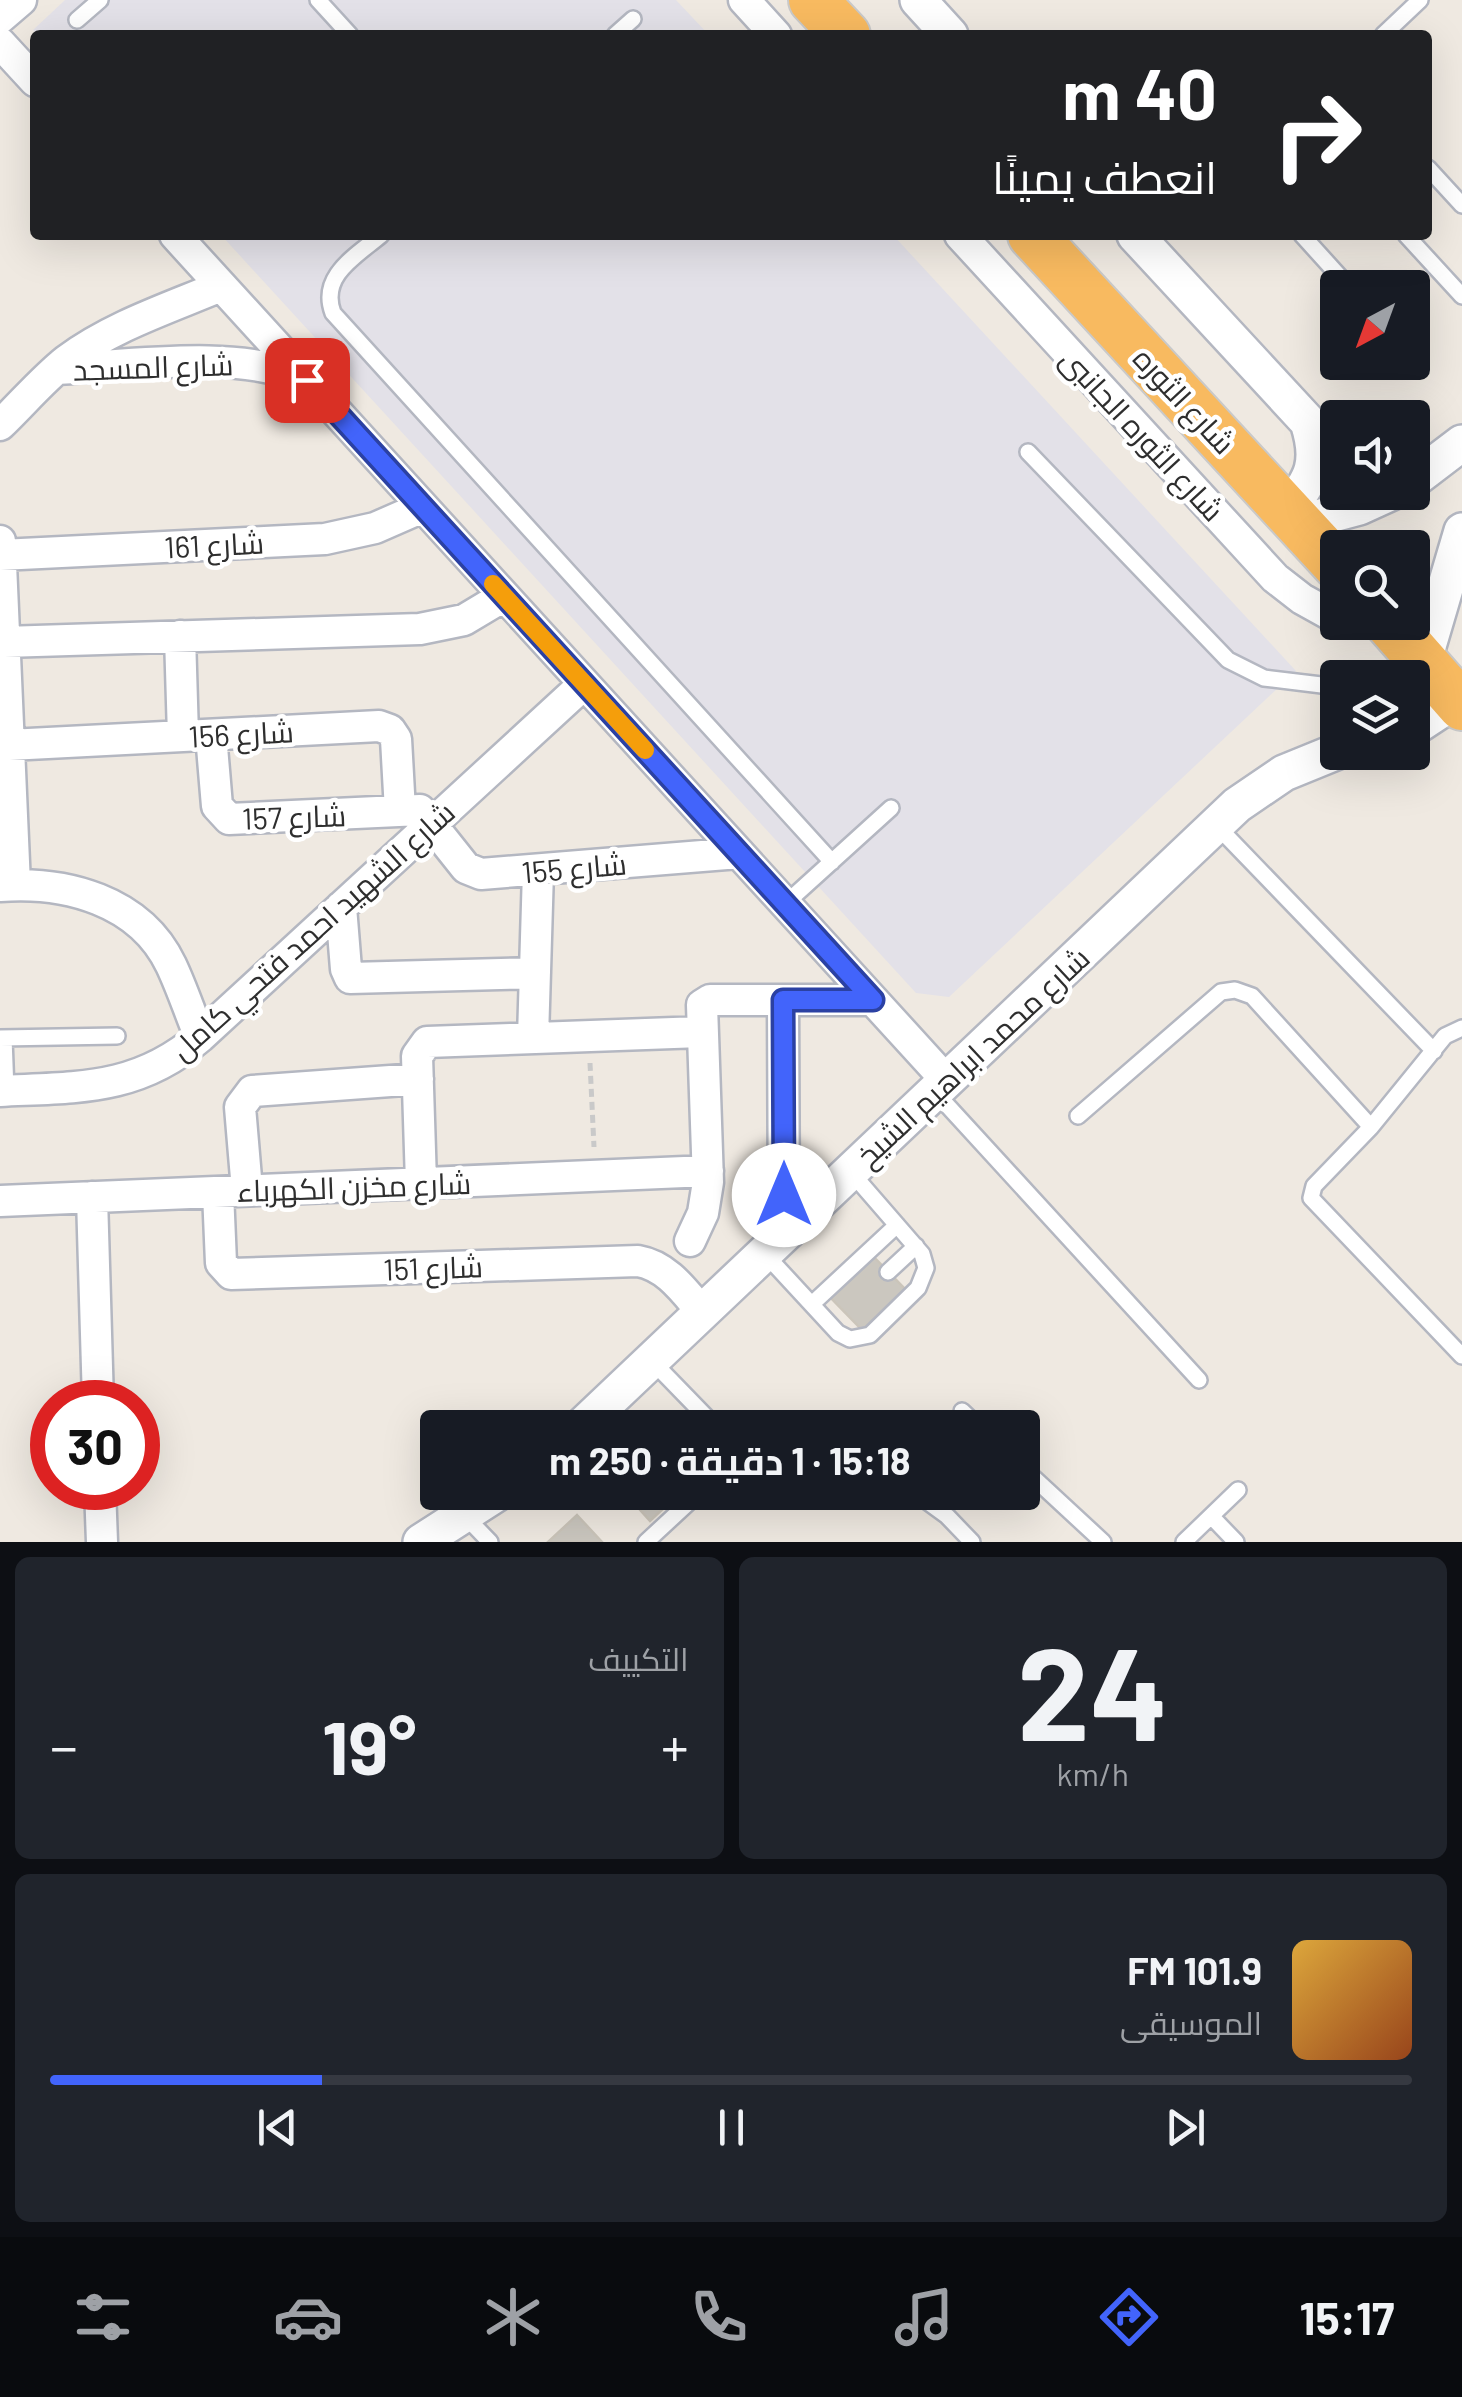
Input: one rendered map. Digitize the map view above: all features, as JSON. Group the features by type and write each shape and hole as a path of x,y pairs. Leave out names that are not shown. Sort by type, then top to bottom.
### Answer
{"highway":[{"path":"814,0 841,30"},
{"name":"شارع الثوره","path":"1037,240 1320,546"},
{"path":"1406,650 1460,700"}],"street":[{"path":"0,18 21,0"},
{"path":"744,0 771,30"},
{"path":"918,0 945,30"},
{"path":"0,42 30,75"},
{"path":"180,240 873,1000 940,1086"},
{"name":"شارع الثوره الجانبى","path":"965,240 1275,578 1320,609"},
{"path":"1140,240 1308,422 1316,445 1314,470 1293,516 1336,510"},
{"name":"شارع المسجد","path":"0,425 57,369 110,333 221,286"},
{"name":"شارع المسجد","path":"57,369 242,362 276,368 307,380"},
{"path":"1430,467 1462,443"},
{"name":"شارع 161","path":"0,555 325,539 376,528 422,507"},
{"path":"1406,650 1462,531"},
{"path":"0,541 9,745 8,885 74,890 112,905 137,923 170,963 200,1037"},
{"path":"4,642 420,630 464,620 504,596"},
{"name":"شارع 157","path":"180,636 197,735 217,806 229,819 400,811 440,816"},
{"name":"شارع الشهيد احمد فتحي كامل","path":"3,1091 88,1087 123,1080 172,1058 200,1037 584,684"},
{"path":"1430,718 1460,700"},
{"name":"شارع 156","path":"9,745 384,728 396,739 400,811"},
{"name":"شارع محمد ابراهيم الشيخ","path":"599,1410 1248,796 1284,773 1320,759"},
{"name":"شارع 155","path":"440,816 472,872 538,871 739,853"},
{"path":"533,1038 538,871"},
{"path":"342,907 350,978 535,973"},
{"path":"774,1244 783,1000"},
{"path":"690,1242 703,1213 708,1171 700,1008 707,1001 873,1000"},
{"path":"421,1183 417,1056 427,1042 701,1032"},
{"path":"232,1191 240,1107 252,1091 418,1079"},
{"name":"شارع مخزن الكهرباء","path":"0,1202 708,1171"},
{"name":"شارع 151","path":"232,1191 221,1262 230,1274 638,1261 655,1265 669,1275 702,1312"},
{"path":"92,1197 97,1380"},
{"path":"101,1510 102,1542"},
{"path":"442,1532 473,1510"}],"lane":[{"path":"77,20 100,0"},
{"path":"318,0 345,30"},
{"path":"1388,30 1420,0"},
{"path":"621,30 633,20"},
{"path":"1432,172 1462,205"},
{"path":"375,240 334,277 328,293 333,313 832,862"},
{"path":"1307,240 1334,270"},
{"path":"1411,240 1462,296"},
{"path":"1028,452 1228,660 1264,678 1320,685"},
{"path":"785,904 892,808"},
{"path":"1216,825 1434,1051"},
{"path":"1078,1116 1221,992 1235,990 1252,996 1371,1127"},
{"path":"1462,1028 1445,1036 1371,1127 1314,1186 1311,1198 1462,1356"},
{"path":"3,1091 2,1038 117,1036"},
{"path":"940,1086 1199,1380"},
{"path":"774,1244 830,1326 850,1340 870,1335 922,1282 925,1260 850,1171"},
{"path":"812,1304 897,1225"},
{"path":"888,1272 916,1246"},
{"path":"830,1326 845,1312"},
{"path":"651,1360 700,1410"},
{"path":"1040,1484 1103,1542"},
{"path":"1184,1542 1238,1490"},
{"path":"646,1542 681,1510"},
{"path":"939,1510 972,1542"},
{"path":"1211,1516 1236,1542"},
{"path":"442,1532 490,1542"}],"path":[{"path":"588,1036 596,1175"}],"shaded area":[{"path":"65,0 676,0 704,30 33,30"},
{"path":"226,240 898,240 1296,671 949,997 916,993"}],"building":[{"path":"870,1253 905,1289 862,1330 827,1294"},
{"path":"640,1510 662,1510 650,1521"},
{"path":"577,1515 602,1542 548,1542"}],"slow traffic":[{"path":"493,584 645,750"}],"route":[{"path":"307,380 873,1000 783,1000 784,1195"}]}
